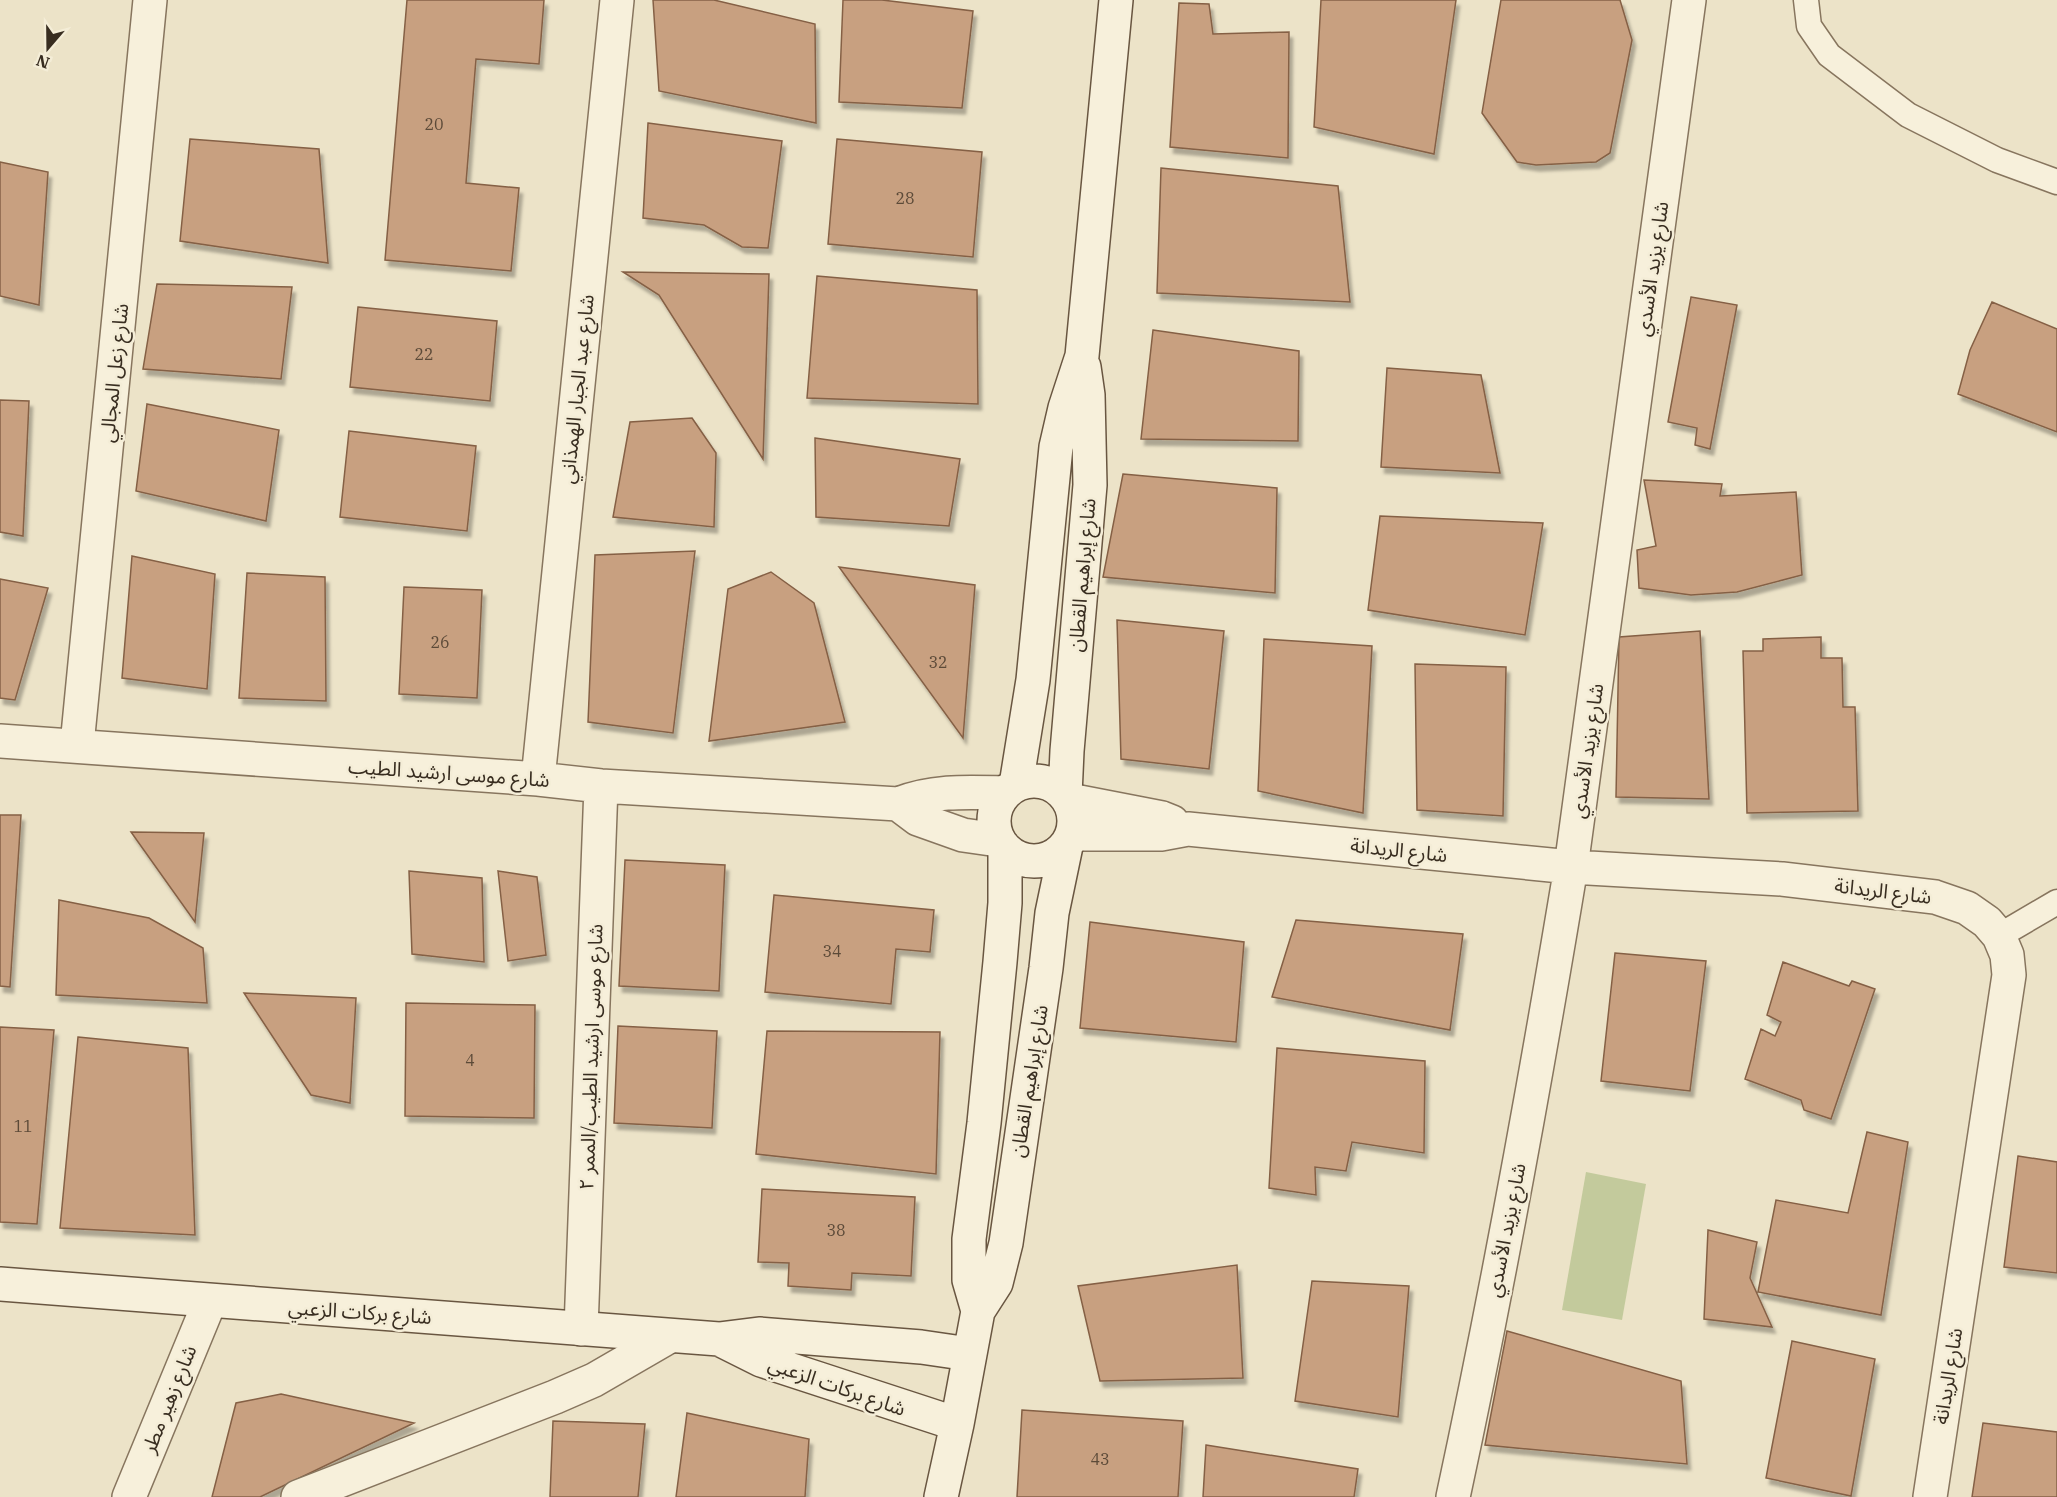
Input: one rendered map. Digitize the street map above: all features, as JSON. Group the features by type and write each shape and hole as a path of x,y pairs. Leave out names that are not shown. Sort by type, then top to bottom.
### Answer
{"street":[{"name":"شارع زعل المجالي","path":"77,745 150,0"},
{"name":"شارع عبد الجبار الهمذاني","path":"538,779 617,0"},
{"name":"شارع إبراهيم القطان","path":"1010,789 1033,680 1056,447 1065,408 1082,356 1116,0"},
{"name":"شارع يزيد الأسدي","path":"1453,1497 1504,1242 1571,867 1689,0"},
{"name":"شارع إبراهيم القطان","path":"1067,798 1067,751 1090,485 1088,395 1082,356"},
{"name":"شارع موسى ارشيد الطيب","path":"0,741 538,779 601,786 898,804 916,796 1010,789"},
{"path":"898,804 918,819 963,835 1001,845 1017,858 1030,862 1043,861 1056,855 1069,840 1075,822 1074,811 1067,798 1055,786 1043,782 1029,781 1010,789 997,803 994,815 993,828 1001,845"},
{"name":"شارع موسى ارشيد الطيب/الممر ٢","path":"581,1329 601,786"},
{"name":"شارع الريدانة","path":"1067,798 1162,818 1188,829"},
{"name":"شارع الريدانة","path":"1069,840 1161,834 1188,829 1571,867 1782,879 1935,897 1967,908 1987,922 1999,936 2007,955 2009,975 1930,1497"},
{"name":"شارع إبراهيم القطان","path":"941,1497 978,1311 996,1283 1006,1243 1052,913 1069,840"},
{"name":"شارع إبراهيم القطان","path":"978,1311 969,1280 969,1239 984,1123 1005,903 1001,845"},
{"name":"شارع بركات الزعبي","path":"0,1284 670,1336 719,1339 759,1334 910,1346 969,1354"},
{"name":"شارع زهير مطر","path":"129,1497 210,1301"},
{"path":"310,1495 594,1380 670,1336"},
{"name":"شارع بركات الزعبي","path":"719,1339 761,1360 957,1424"}],"lane":[{"path":"1806,0 1809,26 1829,55 1908,115 1997,160 2057,182"},
{"path":"1999,936 2057,902"}],"green space":[{"path":"1586,1172 1646,1184 1622,1320 1562,1310"}],"building":[{"path":"407,0 544,0 539,64 476,59 466,183 519,188 511,271 385,260"},
{"path":"653,0 714,0 815,24 816,123 659,91"},
{"path":"843,0 882,0 973,11 962,108 839,102"},
{"path":"1321,0 1456,0 1434,154 1314,127"},
{"path":"1501,0 1620,0 1632,40 1610,153 1596,162 1536,165 1517,162 1482,113"},
{"path":"1179,3 1209,4 1213,34 1289,32 1288,158 1170,147"},
{"path":"648,123 782,141 768,248 742,247 704,225 643,218"},
{"path":"190,139 319,149 328,263 180,241"},
{"path":"837,139 982,152 973,257 828,244"},
{"path":"0,162 48,172 39,305 0,296"},
{"path":"1161,168 1338,186 1350,302 1157,293"},
{"path":"623,272 769,274 763,459 659,295"},
{"path":"817,276 977,290 978,404 807,398"},
{"path":"157,284 292,287 281,379 143,369"},
{"path":"1691,297 1737,305 1710,449 1695,445 1697,428 1668,422"},
{"path":"1992,302 2057,329 2057,432 1958,394 1970,350"},
{"path":"358,307 497,321 490,401 350,387"},
{"path":"1153,330 1299,351 1298,441 1141,439"},
{"path":"1387,368 1481,375 1500,473 1381,467"},
{"path":"0,400 29,401 23,536 0,532"},
{"path":"147,404 279,430 266,521 136,491"},
{"path":"692,418 716,453 714,527 613,517 630,422"},
{"path":"349,431 476,446 467,531 340,517"},
{"path":"815,438 960,459 949,526 816,517"},
{"path":"1123,474 1277,488 1275,593 1103,577"},
{"path":"1644,480 1722,484 1720,496 1796,492 1802,575 1737,592 1691,595 1639,588 1637,550 1656,546"},
{"path":"1380,516 1543,523 1525,635 1368,610"},
{"path":"695,551 673,733 588,722 595,555"},
{"path":"132,556 215,574 207,689 122,678"},
{"path":"839,567 975,585 963,738"},
{"path":"771,572 814,603 845,722 709,741 728,589"},
{"path":"247,573 325,577 326,701 239,698"},
{"path":"0,579 48,588 15,700 0,698"},
{"path":"404,587 482,590 477,698 399,694"},
{"path":"1117,620 1224,631 1209,769 1121,759"},
{"path":"1700,631 1709,799 1616,797 1619,637"},
{"path":"1821,637 1821,658 1842,658 1843,707 1855,707 1858,811 1747,813 1743,651 1763,651 1763,639"},
{"path":"1264,639 1372,646 1363,813 1258,791"},
{"path":"1415,664 1506,667 1503,816 1417,810"},
{"path":"0,815 21,815 10,987 0,986"},
{"path":"131,832 204,833 195,922"},
{"path":"625,860 725,865 719,991 619,986"},
{"path":"409,871 482,878 484,962 412,954"},
{"path":"498,871 537,877 546,955 508,961"},
{"path":"774,895 934,910 930,952 896,949 891,1004 765,992"},
{"path":"59,900 149,918 203,948 207,1003 56,995"},
{"path":"1296,920 1463,934 1450,1030 1272,997"},
{"path":"1090,922 1244,942 1236,1042 1080,1028"},
{"path":"1615,953 1706,961 1690,1091 1601,1081"},
{"path":"1783,962 1849,986 1852,981 1875,989 1831,1119 1804,1110 1801,1100 1745,1079 1761,1029 1775,1036 1781,1022 1767,1015"},
{"path":"244,993 356,998 350,1103 311,1095"},
{"path":"406,1003 535,1005 534,1118 405,1116"},
{"path":"618,1026 717,1031 712,1128 614,1123"},
{"path":"0,1027 54,1030 37,1224 0,1222"},
{"path":"767,1031 940,1032 936,1174 756,1154"},
{"path":"78,1037 188,1048 195,1235 60,1228"},
{"path":"1277,1048 1425,1061 1424,1153 1352,1142 1346,1171 1315,1167 1316,1195 1269,1188"},
{"path":"1867,1132 1908,1142 1881,1315 1758,1292 1776,1200 1848,1213"},
{"path":"2018,1156 2057,1162 2057,1273 2004,1267"},
{"path":"762,1189 915,1197 911,1276 852,1273 851,1290 788,1286 789,1263 758,1262"},
{"path":"1708,1230 1757,1242 1750,1278 1772,1327 1704,1319"},
{"path":"1237,1265 1243,1378 1100,1381 1078,1286"},
{"path":"1312,1281 1409,1286 1398,1417 1295,1401"},
{"path":"1507,1331 1681,1381 1687,1464 1485,1445"},
{"path":"1792,1341 1875,1359 1851,1496 1766,1478"},
{"path":"281,1394 414,1423 260,1497 212,1497 236,1403"},
{"path":"1022,1410 1183,1421 1178,1497 1017,1497"},
{"path":"687,1413 809,1439 805,1497 676,1497"},
{"path":"553,1421 645,1424 638,1497 550,1497"},
{"path":"1983,1423 2057,1432 2057,1497 1972,1497"},
{"path":"1206,1445 1358,1469 1354,1497 1203,1497"}]}
